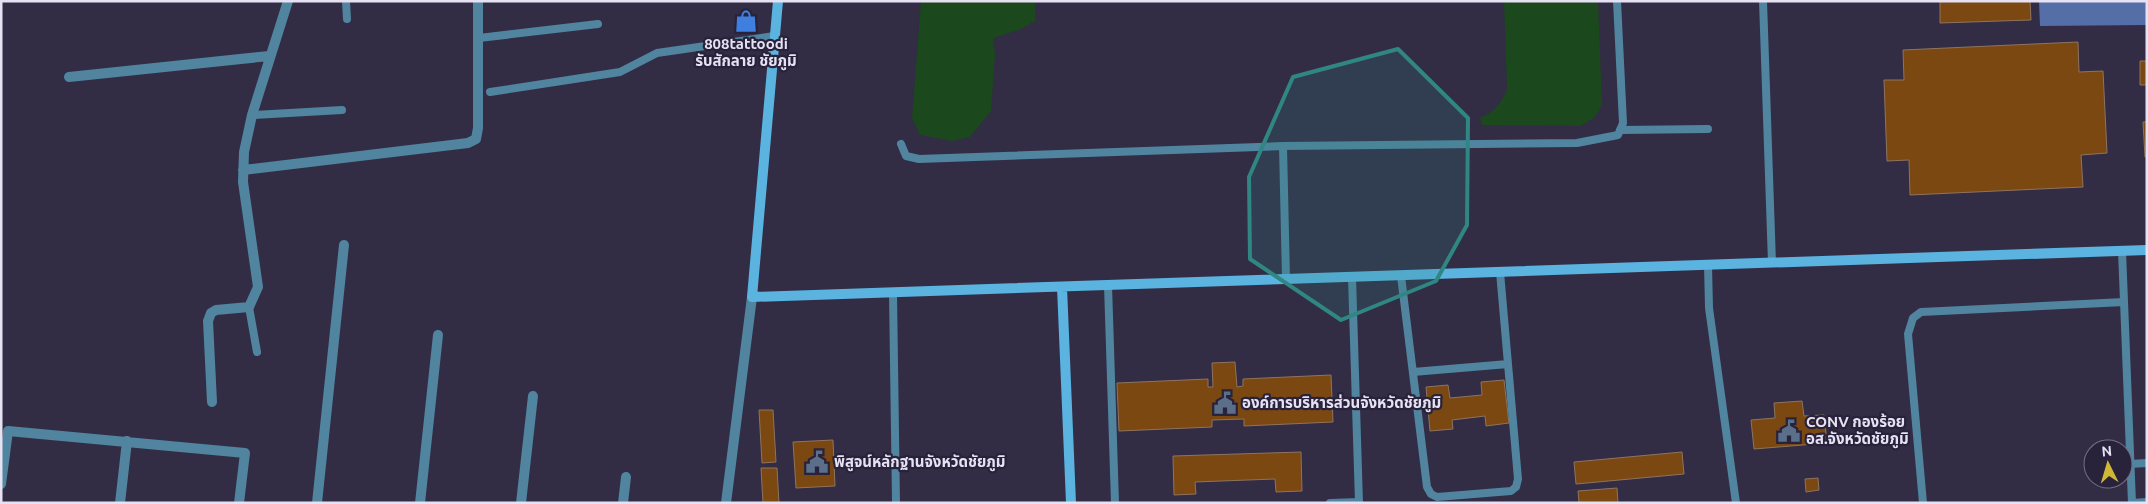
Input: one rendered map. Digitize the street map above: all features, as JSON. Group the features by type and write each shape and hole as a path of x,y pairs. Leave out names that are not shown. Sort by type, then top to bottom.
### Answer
{"street":[{"path":"212,402 208,321 211,313 216,310 249,307 258,287 242,170 252,115 269,56 288,1"},
{"path":"242,170 468,143 476,139 478,128 478,1"},
{"path":"726,503 752,297 778,1"},
{"path":"69,76 269,56"},
{"path":"317,503 344,245"},
{"path":"752,297 2147,250"},
{"path":"1062,287 1071,503"},
{"path":"420,503 438,335"},
{"path":"521,503 533,396"},
{"path":"1,484 8,431 245,453 239,503"},
{"path":"120,503 127,441"},
{"path":"623,503 626,477"}],"lane":[{"path":"346,1 347,19"},
{"path":"901,144 906,156 919,159 1283,146 1576,143 1618,135 1623,122 1617,1"},
{"path":"1763,1 1772,263"},
{"path":"479,38 598,24"},
{"path":"490,92 620,72 656,52 774,36"},
{"path":"252,115 342,110"},
{"path":"1620,130 1708,129"},
{"path":"1283,146 1286,280"},
{"path":"2122,251 2129,439"},
{"path":"1708,265 1709,308 1736,503"},
{"path":"1401,276 1427,487 1430,494 1438,497 1511,491 1516,487 1518,479 1500,272"},
{"path":"1330,503 1359,502 1352,277"},
{"path":"1108,286 1115,503"},
{"path":"893,293 896,503"},
{"path":"1923,503 1908,334 1913,318 1921,312 2124,302"},
{"path":"249,307 256,352"},
{"path":"1413,372 1508,364"},
{"path":"2133,464 2147,463"},
{"path":"2131,489 2132,503 2147,502"}],"highlighted area":[{"path":"1398,49 1468,118 1467,225 1436,281 1341,320 1250,259 1249,177 1293,77"}],"green space":[{"path":"921,1 1035,1 1035,21 1019,30 993,38 995,54 991,111 970,137 953,141 920,135 912,118"},
{"path":"1504,1 1598,1 1602,104 1595,117 1581,126 1482,125 1480,118 1497,106 1503,99 1507,89"}],"water":[{"path":"2039,1 2147,1 2147,25 2040,26"}],"building":[{"path":"1940,1 2030,1 2031,20 1940,23"},
{"path":"2078,42 2079,72 2103,71 2107,153 2081,155 2083,187 1910,195 1909,160 1887,161 1884,80 1904,80 1903,50"},
{"path":"2140,61 2147,61 2147,85 2140,85"},
{"path":"2143,122 2147,122 2147,157 2145,157"},
{"name":"องค์การบริหารส่วนจังหวัดชัยภูมิ","path":"1235,362 1237,387 1243,386 1243,379 1331,375 1333,422 1244,426 1244,419 1212,420 1212,427 1119,431 1117,383 1208,379 1208,387 1213,387 1212,363"},
{"path":"1504,380 1509,423 1486,426 1485,416 1452,420 1453,429 1430,431 1426,387 1448,385 1450,398 1482,395 1481,382"},
{"name":"CONV กองร้อย อส.จังหวัดชัยภูมิ","path":"1802,401 1804,416 1824,415 1827,443 1754,449 1751,420 1775,418 1774,403"},
{"path":"759,410 773,410 776,462 762,463"},
{"path":"833,440 835,486 796,488 793,442"},
{"path":"1301,452 1302,491 1276,492 1275,479 1195,482 1196,494 1174,495 1173,456"},
{"path":"1682,452 1684,474 1576,484 1574,462"},
{"path":"761,468 777,468 779,503 763,503"},
{"path":"1818,478 1819,490 1806,492 1805,479"},
{"path":"1617,488 1618,503 1579,503 1578,491"}],"place":[{"name":"808tattoodi รับสักลาย ชัยภูมิ","path":"746,21"},
{"name":"องค์การบริหารส่วนจังหวัดชัยภูมิ","path":"1225,403"},
{"name":"CONV กองร้อย อส.จังหวัดชัยภูมิ","path":"1789,431"},
{"name":"พิสูจน์หลักฐานจังหวัดชัยภูมิ","path":"817,462"}]}
